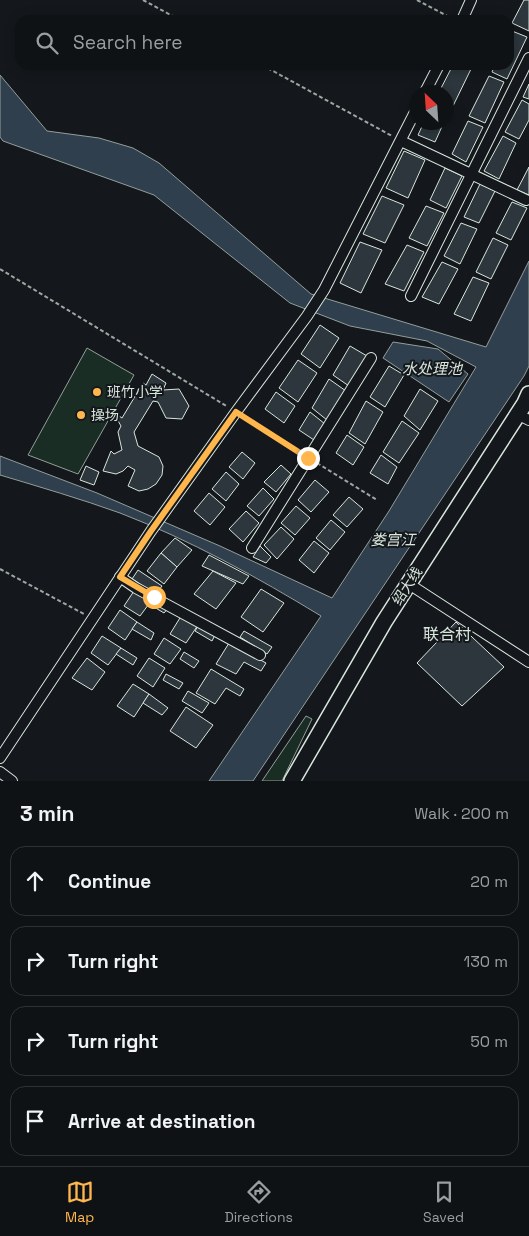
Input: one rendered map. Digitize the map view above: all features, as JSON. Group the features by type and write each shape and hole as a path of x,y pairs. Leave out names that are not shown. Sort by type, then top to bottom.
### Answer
{"main road":[{"name":"绍大线","path":"292,781 384,622 412,587 525,417 529,394"},
{"name":"绍大线","path":"302,781 392,626 412,587"}],"street":[{"path":"464,15 471,0"},
{"path":"411,296 529,58"},
{"path":"429,85 436,70"},
{"path":"0,758 164,512 324,290 409,124"},
{"path":"401,141 526,200"},
{"path":"252,548 371,358"},
{"path":"120,577 136,588 260,655"},
{"path":"412,587 529,662"},
{"path":"0,772 12,781"}],"path":[{"path":"143,0 171,15"},
{"path":"417,0 446,15"},
{"path":"271,70 401,141"},
{"path":"0,269 236,412 376,500"},
{"path":"0,569 93,618"}],"green space":[{"name":"操场","path":"87,348 134,375 78,474 28,455"},
{"path":"306,716 312,719 282,781 262,781"}],"water":[{"name":"娄宫江","path":"0,75 47,131 99,138 133,148 159,163 311,294 486,347 529,261 529,366 524,376 253,781 209,781 321,616 223,560 172,535 120,513 0,475 0,456 97,493 220,546 332,598 389,511 476,367 427,341 350,326 290,303 154,195 3,141 0,137"},
{"name":"水处理池","path":"393,342 438,349 468,374 449,402 383,358"}],"building":[{"path":"524,0 529,0 529,31 514,24 514,19"},
{"path":"514,32 527,37 514,64"},
{"path":"450,70 471,70 454,104 454,85 443,85"},
{"path":"493,70 511,70 507,79 492,72"},
{"path":"489,76 504,82 485,123 469,116"},
{"path":"529,84 529,99 523,97"},
{"path":"522,100 529,104 529,120 519,139 505,132"},
{"path":"468,121 483,127 466,162 452,154"},
{"path":"420,130 440,130 435,142 418,135"},
{"path":"503,136 516,143 499,179 484,171"},
{"path":"404,151 425,160 408,198 386,188"},
{"path":"529,167 529,195 517,190"},
{"path":"445,168 462,176 446,208 430,200"},
{"path":"480,184 495,191 479,223 464,217"},
{"path":"382,196 404,205 385,243 363,234"},
{"path":"512,202 527,208 511,240 496,233"},
{"path":"426,206 444,213 427,246 409,238"},
{"path":"461,223 477,229 460,264 444,256"},
{"path":"493,238 508,245 491,279 476,272"},
{"path":"360,242 382,250 361,293 340,283"},
{"path":"407,245 424,252 404,291 385,284"},
{"path":"442,262 458,269 439,304 422,297"},
{"path":"473,277 489,283 471,321 454,314"},
{"path":"320,325 339,338 320,368 301,354"},
{"path":"350,346 367,356 349,386 333,375"},
{"path":"298,360 317,373 298,402 279,388"},
{"path":"389,366 404,375 385,407 370,397"},
{"path":"152,374 166,383 163,390 179,389 189,406 182,419 166,418 158,402 153,401 134,432 138,446 159,457 163,466 162,475 156,484 148,489 139,491 128,486 135,470 128,466 116,474 103,471 111,451 114,454 122,450 118,432 121,426 117,419 119,416 122,418 143,383 146,385"},
{"path":"329,379 346,391 327,420 312,408"},
{"path":"420,389 438,401 420,430 404,416"},
{"path":"276,392 295,406 284,423 265,409"},
{"path":"366,401 383,412 365,444 349,433"},
{"path":"310,412 325,424 314,440 299,430"},
{"path":"402,421 419,433 399,463 383,452"},
{"path":"347,435 364,447 353,465 336,453"},
{"path":"242,452 255,463 243,479 229,467"},
{"path":"381,455 397,467 388,484 370,473"},
{"path":"281,465 291,474 276,492 264,482"},
{"path":"86,466 99,472 94,485 80,480"},
{"path":"226,472 239,484 226,501 212,489"},
{"path":"315,480 329,492 311,512 298,500"},
{"path":"263,488 274,499 259,516 247,506"},
{"path":"209,493 225,507 210,525 194,511"},
{"path":"349,497 363,509 347,527 333,515"},
{"path":"296,506 310,518 295,535 281,523"},
{"path":"246,511 259,523 243,542 229,529"},
{"path":"331,520 345,532 330,550 316,538"},
{"path":"281,527 294,539 277,559 264,545"},
{"path":"175,538 192,550 177,567 161,553"},
{"path":"314,541 329,553 314,573 299,560"},
{"path":"260,546 271,557 266,563 253,557"},
{"path":"161,553 177,567 164,584 147,571"},
{"path":"209,555 249,576 243,584 202,566"},
{"path":"138,570 162,586 156,594 132,579"},
{"path":"213,571 236,583 216,609 194,594"},
{"path":"136,588 154,597 140,616 124,606"},
{"path":"261,589 284,603 263,632 241,617"},
{"path":"154,597 170,606 164,613 149,604"},
{"path":"120,610 137,622 125,640 108,628"},
{"path":"183,613 200,622 186,643 170,634"},
{"path":"137,622 154,633 151,640 132,629"},
{"path":"456,622 504,667 462,706 417,663"},
{"path":"198,626 215,635 212,641 195,631"},
{"path":"244,631 272,647 267,654 240,637"},
{"path":"102,636 121,648 108,665 91,653"},
{"path":"164,638 181,649 170,664 154,654"},
{"path":"229,643 266,663 261,671 244,662 236,674 216,664"},
{"path":"121,648 137,658 133,665 116,654"},
{"path":"184,652 199,661 194,668 180,659"},
{"path":"87,658 105,672 92,690 72,678"},
{"path":"149,658 165,668 153,687 137,676"},
{"path":"211,669 244,689 240,696 226,688 215,704 196,693"},
{"path":"166,674 183,683 179,689 163,680"},
{"path":"133,684 149,694 134,717 117,706"},
{"path":"188,691 209,703 202,713 182,701"},
{"path":"149,694 168,708 162,715 143,703"},
{"path":"186,707 213,725 196,748 170,731"}],"place":[{"name":"班竹小学","path":"97,392"},
{"name":"操场","path":"81,415"}],"district":[{"name":"联合村","path":"447,634"}],"route":[{"path":"154,597 120,577 236,412 308,458"}]}
